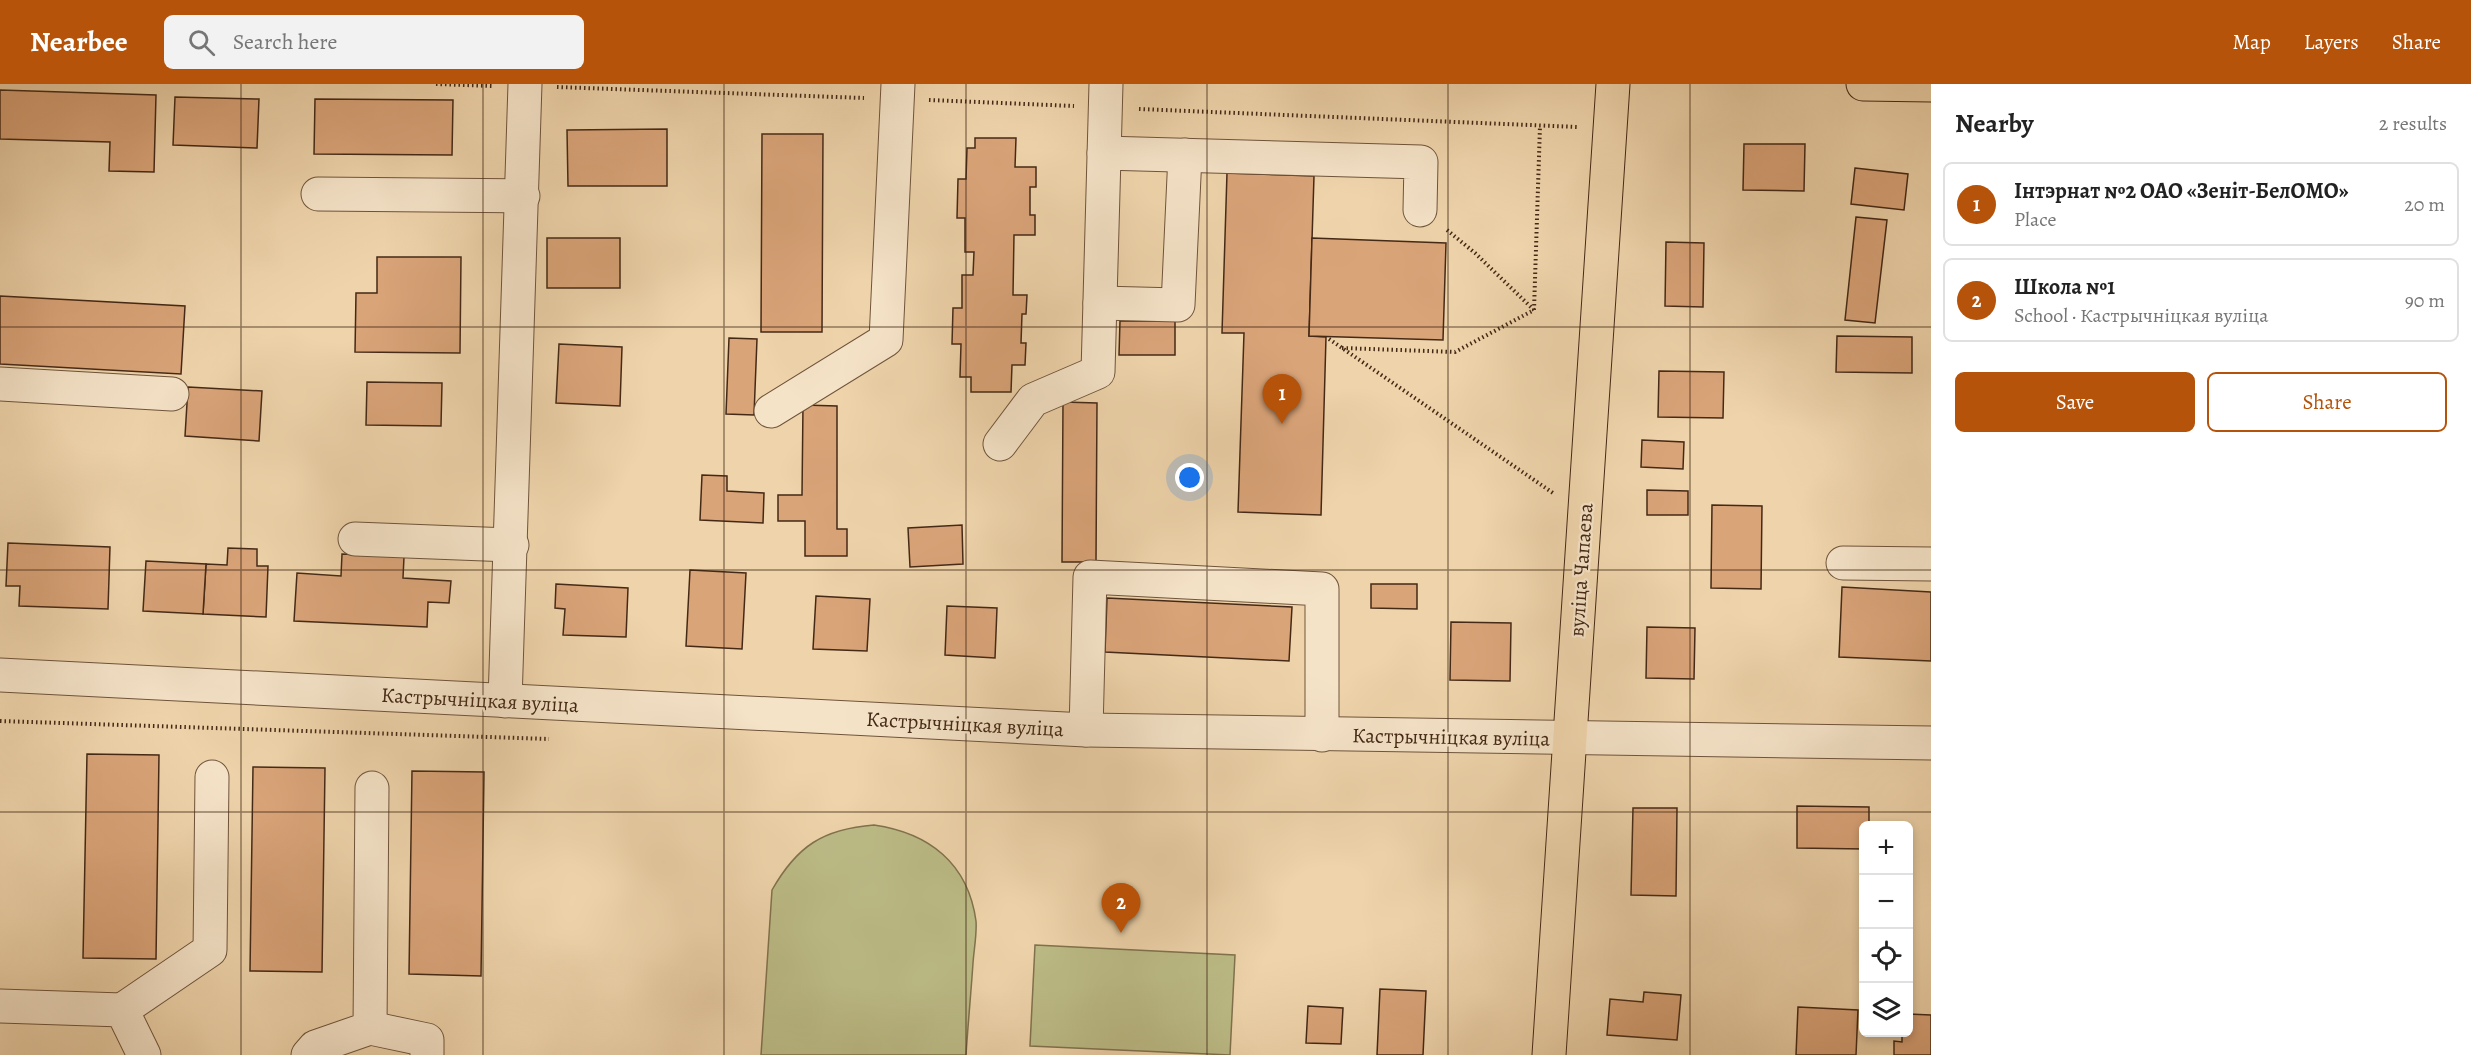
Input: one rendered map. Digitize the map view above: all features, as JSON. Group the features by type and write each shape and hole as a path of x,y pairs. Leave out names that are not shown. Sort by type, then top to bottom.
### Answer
{"main road":[{"name":"вуліца Чапаева","path":"1549,1055 1614,84"},
{"path":"1863,84 1931,86"}],"street":[{"path":"505,701 523,196 539,85"},
{"path":"771,411 886,340 898,92"},
{"path":"1000,444 1033,400 1098,372 1104,153 1096,99"},
{"path":"1104,153 1421,162 1420,210"},
{"path":"1100,303 1178,305 1185,155"},
{"path":"318,194 523,196"},
{"path":"0,384 172,394"},
{"path":"355,539 512,545"},
{"path":"1843,563 1931,564"},
{"path":"1086,730 1090,577 1322,590 1322,735"},
{"name":"Кастрычніцкая вуліца","path":"0,675 1086,730 1931,743"},
{"path":"0,1006 122,1010 210,950 212,777"},
{"path":"370,1028 372,788"},
{"path":"122,1010 144,1055"},
{"path":"309,1055 315,1047 370,1028 427,1040 427,1055"}],"path":[{"path":"436,84 473,85"},
{"path":"539,85 898,92 1096,99 1540,126 1534,310"},
{"path":"1420,210 1475,253 1534,310"},
{"path":"1340,348 1455,352 1534,310"},
{"path":"1329,339 1560,498"}],"green space":[{"path":"874,825 912,835 943,854 955,867 972,901 976,926 966,1055 761,1055 772,890 791,862 813,842 840,831"},
{"path":"1035,945 1235,955 1230,1055 1030,1046"}],"building":[{"path":"0,90 156,95 154,172 109,171 110,142 0,139"},
{"path":"175,97 259,99 257,148 173,145"},
{"path":"315,99 453,100 452,155 314,154"},
{"path":"667,129 667,186 568,186 567,130"},
{"path":"762,134 823,134 822,332 761,332"},
{"path":"975,138 1016,138 1015,167 1036,167 1036,187 1030,187 1030,215 1035,215 1035,235 1014,235 1013,295 1027,295 1026,314 1022,314 1021,343 1026,343 1025,365 1012,365 1011,392 971,392 971,377 960,377 961,344 952,344 953,308 962,308 962,275 973,275 974,252 965,252 965,218 957,218 958,179 966,179 967,148 975,148"},
{"path":"1744,144 1805,144 1804,191 1743,190"},
{"path":"1855,168 1908,174 1904,210 1851,204"},
{"path":"1227,173 1314,176 1309,336 1326,337 1321,515 1238,512 1244,333 1222,333"},
{"path":"1856,217 1887,220 1875,323 1845,320"},
{"path":"547,238 620,238 620,288 547,288"},
{"path":"1312,238 1446,243 1443,340 1309,336"},
{"path":"1666,242 1704,243 1703,307 1665,306"},
{"path":"377,257 461,257 460,353 355,352 356,293 377,293"},
{"path":"0,296 185,306 181,374 0,364"},
{"path":"1120,321 1175,321 1175,355 1119,355"},
{"path":"1837,336 1912,337 1912,373 1836,372"},
{"path":"729,338 757,339 754,415 726,414"},
{"path":"559,344 622,347 620,406 556,403"},
{"path":"1659,371 1724,372 1723,418 1658,417"},
{"path":"367,382 442,383 441,426 366,425"},
{"path":"188,387 262,391 259,441 185,436"},
{"path":"1063,402 1097,403 1096,562 1062,562"},
{"path":"803,405 837,406 837,529 847,529 847,556 805,556 805,521 778,521 778,495 802,495"},
{"path":"1642,440 1684,442 1683,469 1641,467"},
{"path":"702,475 727,476 727,491 764,493 763,523 700,520"},
{"path":"1647,490 1688,491 1688,515 1647,515"},
{"path":"1712,505 1762,506 1761,589 1711,588"},
{"path":"962,525 963,564 910,567 908,528"},
{"path":"8,543 110,547 108,609 19,606 20,586 6,586"},
{"path":"228,548 257,549 257,566 268,566 266,617 203,614 206,564 227,565"},
{"path":"342,554 404,557 403,578 451,581 449,603 428,602 427,627 294,621 297,573 341,576"},
{"path":"146,561 206,564 203,614 143,611"},
{"path":"690,570 746,573 742,649 686,646"},
{"path":"556,584 628,588 626,637 563,635 565,609 555,608"},
{"path":"1371,584 1417,584 1417,609 1371,608"},
{"path":"1842,587 1931,592 1931,661 1839,657"},
{"path":"816,596 870,599 867,651 813,649"},
{"path":"1107,598 1292,607 1289,661 1105,652"},
{"path":"947,606 997,608 995,658 945,655"},
{"path":"1451,622 1511,623 1510,681 1450,680"},
{"path":"1647,627 1695,628 1694,679 1646,678"},
{"path":"87,754 159,755 156,959 83,958"},
{"path":"253,767 325,768 322,972 250,971"},
{"path":"412,771 484,772 481,976 409,974"},
{"path":"1797,806 1869,807 1869,821 1859,821 1859,849 1797,848"},
{"path":"1633,808 1677,808 1676,896 1631,895"},
{"path":"1380,989 1426,991 1423,1055 1377,1055"},
{"path":"1644,992 1681,995 1677,1040 1607,1035 1610,999 1643,1002"},
{"path":"1308,1006 1343,1008 1341,1044 1306,1043"},
{"path":"1798,1007 1858,1010 1856,1055 1796,1055"},
{"path":"1913,1014 1931,1015 1931,1055 1894,1055 1894,1041 1902,1042 1902,1037 1913,1037"}],"place":[{"name":"Інтэрнат №2 ОАО «Зеніт-БелОМО»","path":"1282,424"},
{"name":"Школа №1","path":"1121,933"}]}
